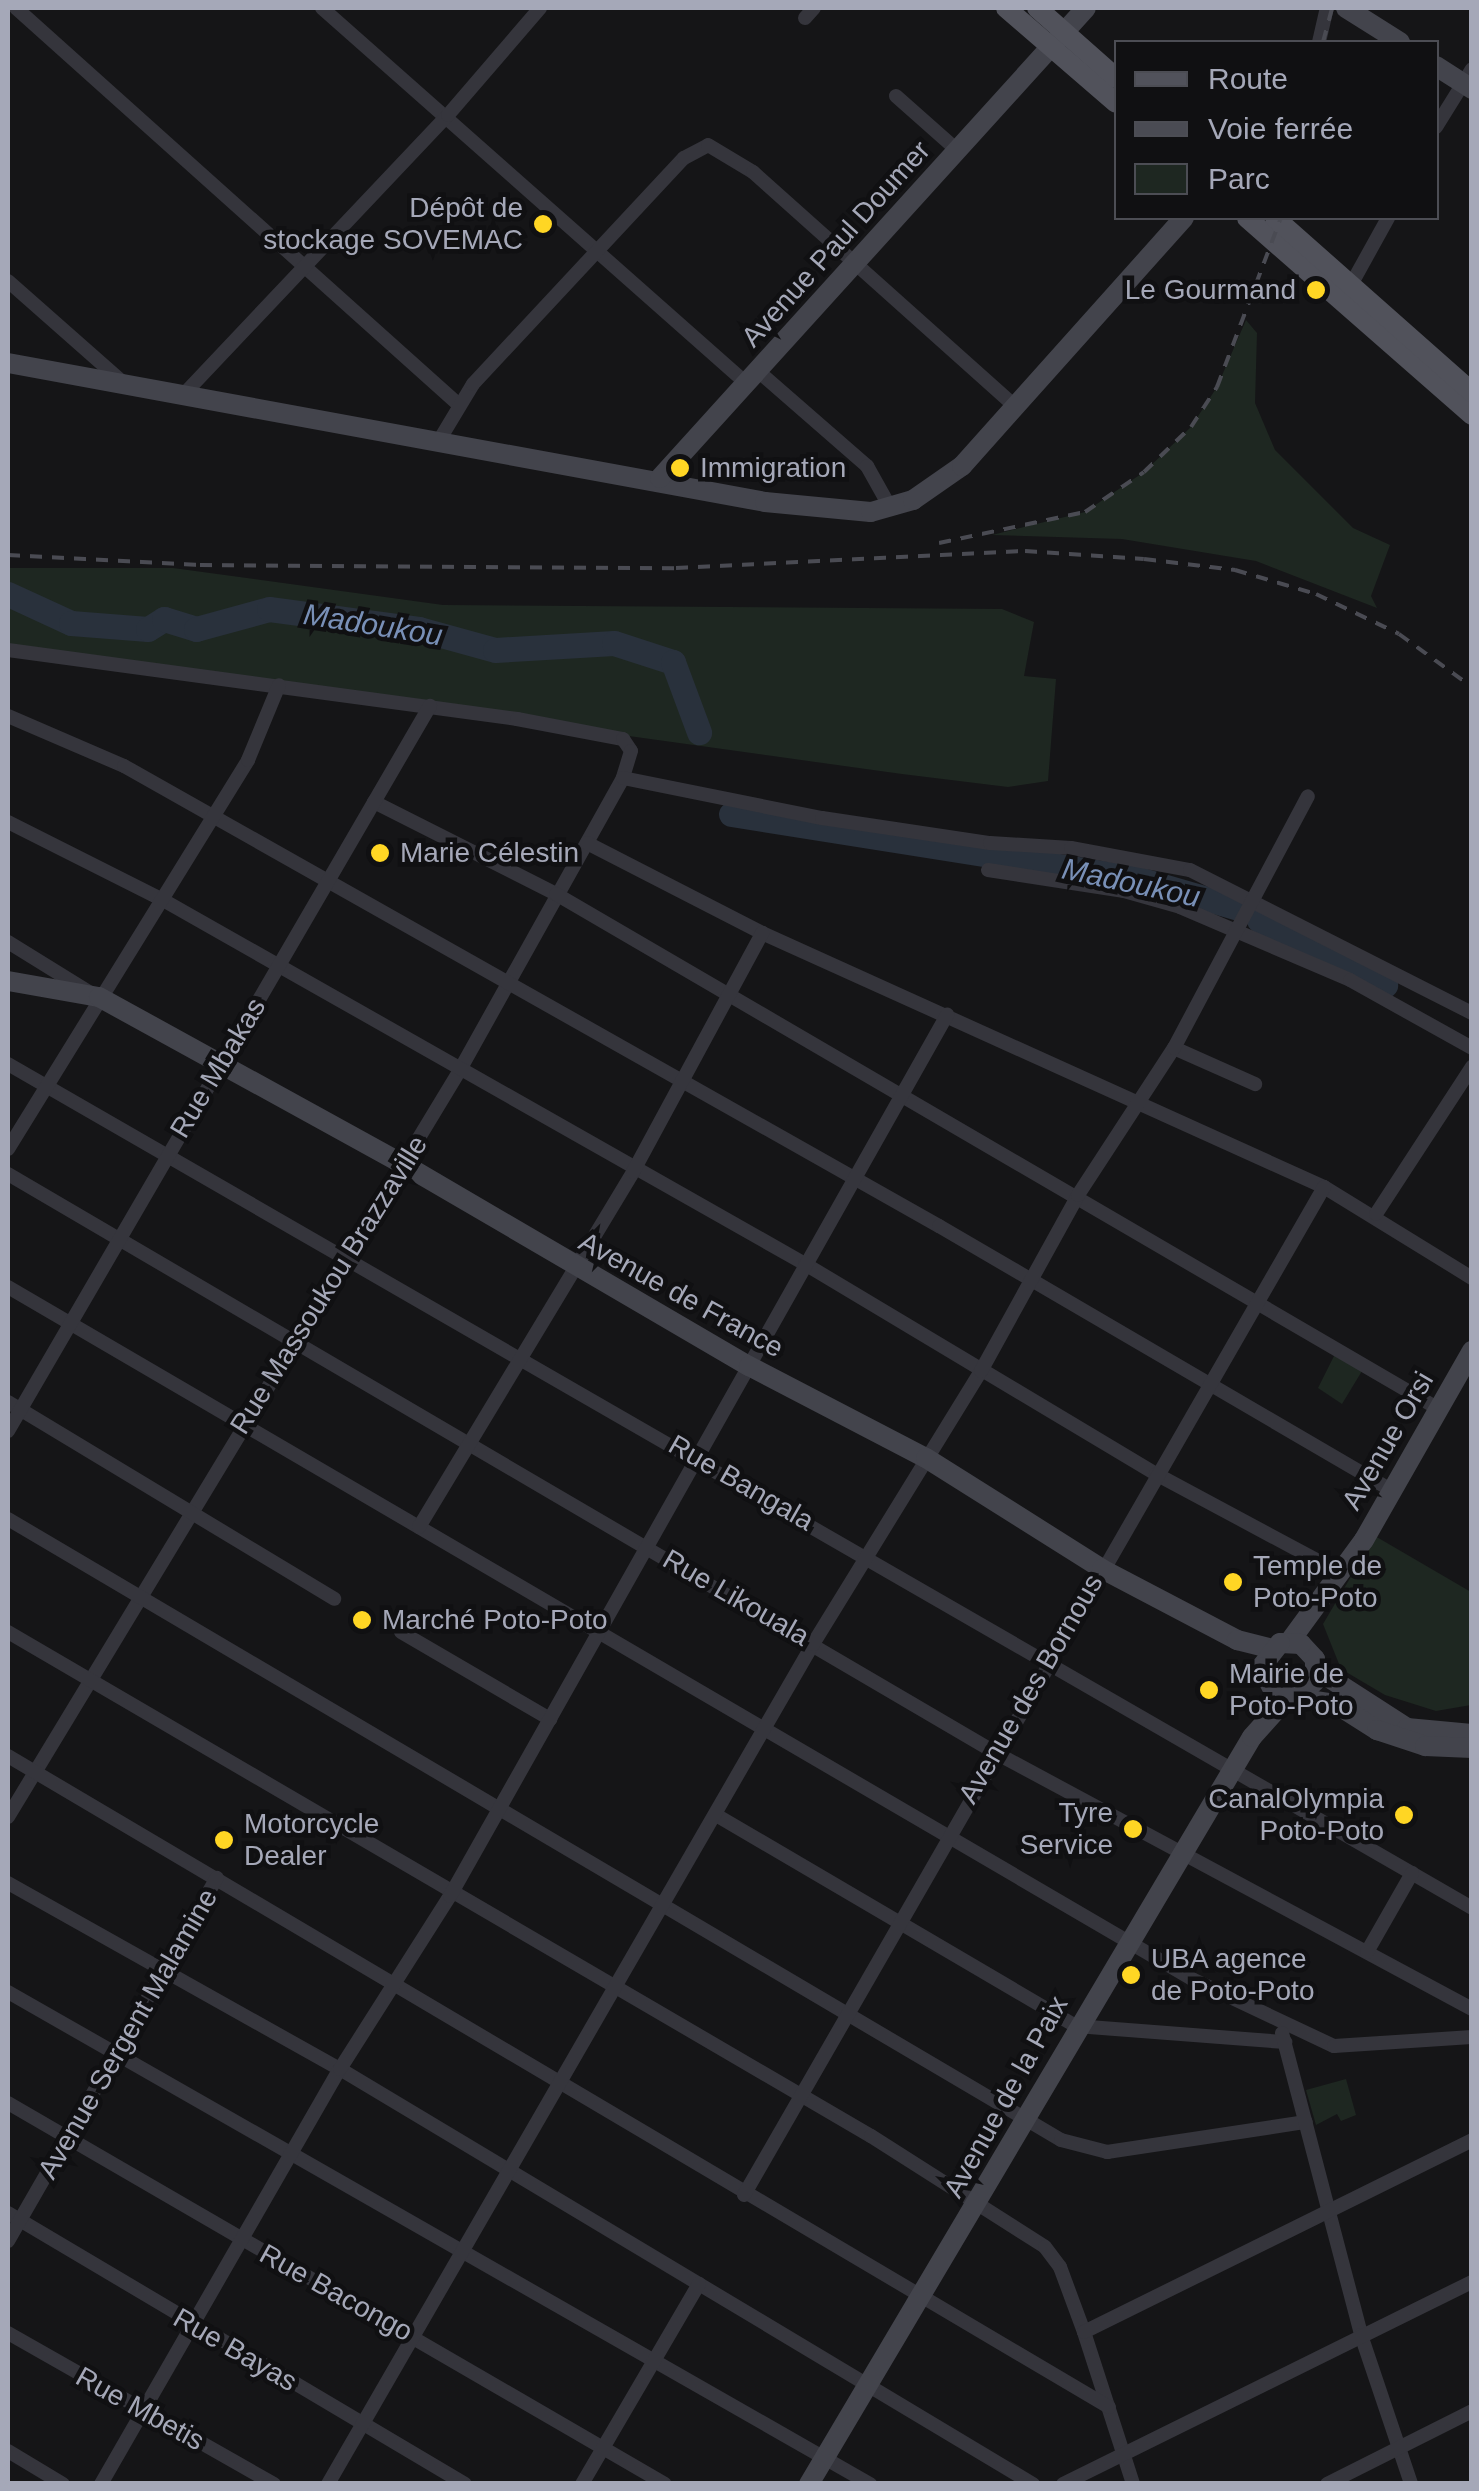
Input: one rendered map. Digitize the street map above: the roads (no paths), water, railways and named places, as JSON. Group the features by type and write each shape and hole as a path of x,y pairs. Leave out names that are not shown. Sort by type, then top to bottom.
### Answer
{"main road":[{"path":"1006,8 1114,77"},
{"path":"1037,8 1114,102"},
{"name":"Avenue Paul Doumer","path":"660,478 1086,8"},
{"path":"1350,9 1397,40"},
{"path":"1439,67 1469,81"},
{"path":"8,363 660,478 817,511 892,508 962,466 1018,408 1182,220"},
{"path":"1273,224 1472,416"},
{"path":"1346,293 1472,392"},
{"name":"Avenue de France","path":"8,981 98,998 404,1164 749,1366 926,1458 1102,1569 1236,1640 1285,1659"},
{"name":"Avenue Orsi","path":"1285,1659 1341,1573 1472,1351"},
{"path":"1285,1659 1292,1697"},
{"path":"1285,1659 1292,1697"},
{"path":"1285,1659 1406,1728 1472,1734"},
{"path":"1252,1736 1285,1659"},
{"path":"1252,1736 1292,1697"},
{"path":"1292,1697 1336,1704 1404,1740 1472,1748"},
{"name":"Avenue de la Paix","path":"809,2484 919,2292 980,2204 1024,2114 1252,1736"}],"street":[{"path":"16,8 458,404"},
{"path":"322,8 598,248 752,377 867,466 892,508"},
{"path":"185,394 448,115 540,8"},
{"path":"1319,40 1327,8"},
{"path":"1439,123 1469,81"},
{"path":"896,96 958,150"},
{"path":"440,438 458,404 598,248 691,152 708,145 734,157 1018,408"},
{"path":"1346,293 1387,220"},
{"path":"8,281 126,384"},
{"path":"8,650 430,706"},
{"path":"8,1149 98,998 164,900 262,734 279,685"},
{"name":"Rue Massoukou Brazzaville","path":"8,1817 136,1598 460,1070 623,778 630,744 430,706"},
{"name":"Rue Mbakas","path":"8,1431 14,1405 70,1325 121,1240 167,1154 430,706"},
{"path":"8,716 94,752 508,982 1391,1490"},
{"path":"623,778 822,818 1127,857 1190,870 1254,899 1472,1014"},
{"path":"328,2484 416,2338 560,2079 617,1989 814,1644 981,1371 1078,1196 1174,1048 1240,934 1308,796"},
{"path":"374,802 556,894 1078,1196 1256,1306 1438,1408"},
{"path":"8,822 164,900 278,970 460,1070 632,1172 805,1264 1156,1474 1341,1573"},
{"path":"587,842 762,933 1324,1187 1376,1214 1472,1278"},
{"path":"988,870 1124,890 1350,980 1472,1048"},
{"path":"419,1527 577,1268 762,933"},
{"path":"8,942 98,998"},
{"path":"102,2484 340,2069 450,1896 497,1805 600,1634 947,1015"},
{"path":"1174,1048 1255,1084"},
{"name":"Rue Bangala","path":"8,1064 698,1457 1049,1666 1472,1908"},
{"path":"1376,1214 1472,1066"},
{"name":"Rue Likouala","path":"8,1174 296,1339 996,1754 1179,1857 1472,2009"},
{"name":"Avenue des Bornous","path":"744,2195 945,1836 1049,1666 1205,1386 1324,1187"},
{"path":"8,1287 763,1732 1129,1942 1279,2023 1334,2046 1472,2038"},
{"path":"14,1405 334,1598"},
{"path":"8,1519 136,1598 1024,2114 1062,2140 1107,2152 1306,2122"},
{"path":"8,1632 450,1896 617,1989 980,2204 1045,2247 1060,2267 1133,2484"},
{"path":"401,1632 550,1719"},
{"path":"8,1756 560,2079 744,2195 919,2292 1109,2407"},
{"path":"716,1815 1076,2026 1285,2042"},
{"path":"1367,1952 1412,1873"},
{"name":"Avenue Sergent Malamine","path":"8,2241 14,2217 70,2138 216,1878"},
{"path":"8,1883 340,2069 1033,2484"},
{"path":"8,1992 870,2484"},
{"path":"1279,2023 1361,2335 1411,2484"},
{"name":"Rue Bacongo","path":"8,2103 664,2484"},
{"path":"1084,2332 1472,2140"},
{"name":"Rue Bayas","path":"14,2217 464,2484"},
{"path":"1063,2484 1472,2282"},
{"path":"582,2484 700,2284"},
{"name":"Rue Mbetis","path":"8,2334 274,2484"},
{"path":"1327,2484 1472,2411"},
{"path":"8,2451 63,2484"}],"waterway":[{"name":"Madoukou","path":"8,594 71,623 148,629 164,619 196,629 269,609 419,629 495,650 614,643 673,662 699,732"},
{"name":"Madoukou","path":"731,814 1135,878 1235,907"},
{"name":"Madoukou","path":"1259,920 1385,985"}],"railway":[{"path":"1324,40 1332,8"},
{"path":"939,543 1085,512 1144,472 1191,427 1217,387 1280,220"},
{"path":"8,555 200,565 676,568 1025,551 1144,559 1235,570 1316,594 1399,634 1472,687"}],"place":[{"name":"Dépôt de stockage SOVEMAC","path":"543,224"},
{"name":"Le Gourmand","path":"1316,290"},
{"name":"Immigration","path":"680,468"},
{"name":"Marie Célestin","path":"380,853"},
{"name":"Temple de Poto-Poto","path":"1233,1582"},
{"name":"Marché Poto-Poto","path":"362,1620"},
{"name":"Mairie de Poto-Poto","path":"1209,1690"},
{"name":"CanalOlympia Poto-Poto","path":"1404,1815"},
{"name":"Tyre Service","path":"1133,1829"},
{"name":"Motorcycle Dealer","path":"224,1840"},
{"name":"UBA agence de Poto-Poto","path":"1131,1975"}]}
